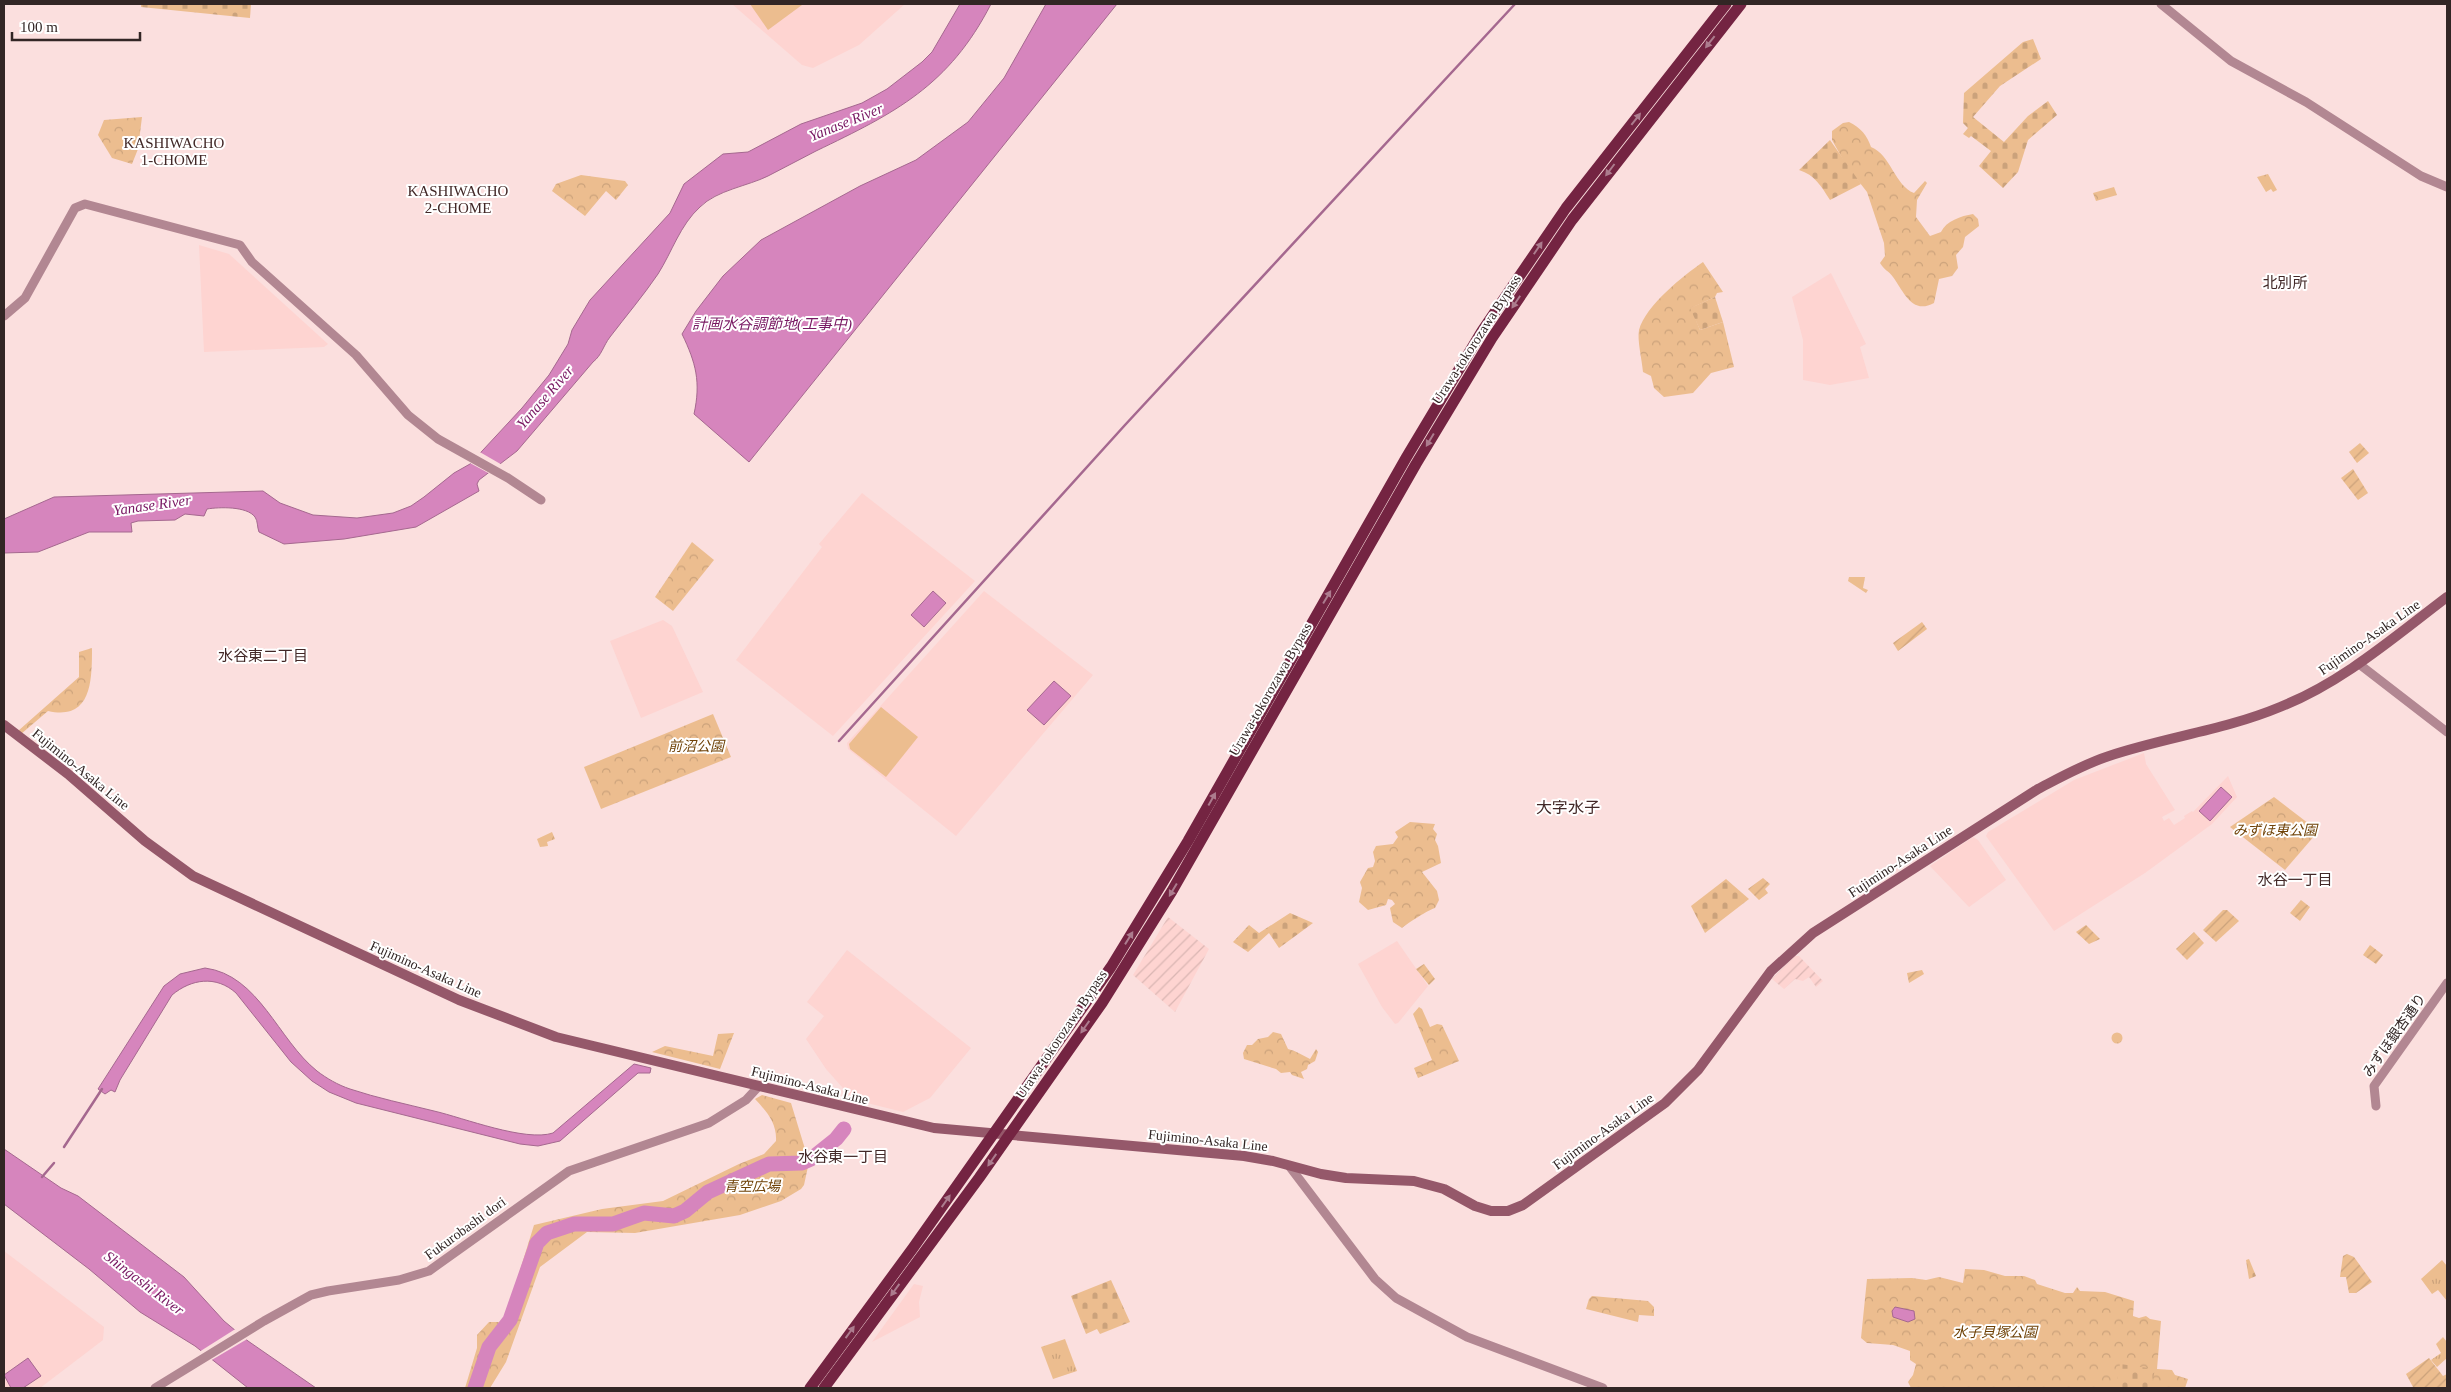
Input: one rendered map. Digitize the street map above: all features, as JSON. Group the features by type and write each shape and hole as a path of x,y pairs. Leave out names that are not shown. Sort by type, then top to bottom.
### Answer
{"highway":[{"name":"Urawa-tokorozawa Bypass","path":"824,1388 1010,1134 1116,970 1411,450 1482,331 1566,208 1726,4"},
{"name":"Urawa-tokorozawa Bypass","path":"810,1388 1172,891 1416,464 1492,338 1572,220 1741,4"}],"main road":[{"name":"Fujimino-Asaka Line","path":"4,725 68,774 145,841 203,882 459,1000 529,1027 578,1043 934,1128 1237,1155 1273,1161 1290,1167 1346,1178 1414,1181 1444,1189 1482,1209 1500,1212 1515,1209 1636,1126 1666,1103 1698,1070 1771,971 1791,951 1830,921 2038,789 2068,773 2111,755 2229,725 2281,707 2307,695 2359,664 2447,597"}],"street":[{"path":"2161,4 2231,61 2308,103 2420,176 2447,187"},
{"path":"4,316 25,298 75,208 85,204 240,245 252,262 352,352 395,403 432,434 508,478 540,500"},
{"path":"2359,664 2447,732"},
{"name":"みずほ銀杏通り","path":"2376,1106 2374,1086 2447,983"},
{"name":"Fukurobashi dori","path":"155,1388 264,1321 312,1296 328,1291 399,1280 429,1271 569,1171 709,1123 746,1100 758,1087"},
{"path":"1290,1167 1375,1278 1396,1298 1467,1337 1603,1388"},
{"path":"822,1372 833,1377"}],"shaded area":[{"path":"732,4 905,4 859,45 813,68 802,65"},
{"path":"199,245 229,254 328,344 324,347 204,352"},
{"path":"1831,273 1866,344 1860,347 1869,378 1830,385 1803,380 1803,340 1792,297"},
{"path":"862,493 975,581 833,736 736,660 822,547 819,544"},
{"path":"984,591 1093,675 956,836 848,749 847,743"},
{"path":"663,620 672,626 703,692 641,718 610,641"},
{"path":"2144,753 2146,764 2175,810 2162,817 2164,821 2169,818 2174,825 2185,818 2184,816 2193,812 2228,776 2237,797 2212,824 2145,873 2054,931 1986,836 1988,832 2074,780"},
{"path":"1973,837 1978,840 2006,880 1969,907 1930,866"},
{"path":"1168,917 1209,949 1175,1012 1133,975"},
{"path":"1397,941 1428,986 1398,1023 1395,1024 1382,1007 1358,964"},
{"path":"847,950 971,1048 930,1098 903,1112 871,1104 850,1096 826,1069 806,1039 824,1016 807,1002"},
{"path":"1795,956 1799,956 1823,981 1816,987 1809,977 1803,981 1795,979 1784,989 1772,979"},
{"path":"4,1251 104,1327 103,1340 40,1388 4,1388"},
{"path":"914,1284 923,1286 919,1302 920,1317 872,1342"}],"green space":[{"path":"141,4 251,4 250,18 141,7"},
{"path":"750,4 801,4 802,5 768,30"},
{"path":"2033,39 2041,59 2000,86 1973,117 2004,142 2028,116 2048,101 2057,115 2028,140 2018,172 2003,188 1979,166 1991,151 1971,136 1969,138 1963,134 1968,128 1963,123 1964,93 2023,42"},
{"path":"142,117 138,149 132,164 112,158 98,135 104,120"},
{"path":"1849,122 1863,132 1871,147 1878,151 1902,184 1908,189 1914,193 1925,181 1927,183 1917,200 1916,217 1930,236 1941,232 1946,225 1959,218 1973,214 1978,219 1979,226 1965,237 1963,247 1956,255 1958,268 1952,276 1939,279 1934,303 1926,306 1914,304 1880,263 1885,256 1884,243 1867,192 1846,165 1832,140 1832,131 1843,123"},
{"path":"1830,140 1861,184 1830,200 1813,178 1799,170"},
{"path":"2268,174 2277,190 2273,192 2271,189 2266,192 2257,177"},
{"path":"581,175 625,181 628,185 616,200 606,191 585,216 552,191 556,184"},
{"path":"2114,187 2117,195 2096,201 2093,193"},
{"path":"1703,262 1723,292 1717,293 1715,297 1691,308 1700,330 1723,322 1734,367 1711,373 1693,393 1664,397 1654,388 1651,376 1643,372 1639,330 1643,320 1657,301"},
{"path":"1715,297 1723,322 1700,330 1690,308"},
{"path":"2360,443 2369,453 2357,463 2349,452"},
{"path":"2353,469 2368,493 2358,500 2341,478"},
{"path":"692,542 714,560 673,611 655,597"},
{"path":"1849,577 1865,577 1863,588 1868,590 1866,593 1848,581"},
{"path":"1922,622 1927,629 1898,651 1893,643"},
{"path":"92,648 90,685 81,704 73,710 63,712 48,711 21,734 18,731 79,677 79,652"},
{"path":"881,707 918,737 886,777 850,749 849,744"},
{"name":"前沼公園","path":"713,714 731,757 601,809 584,767"},
{"name":"みずほ東公園","path":"2274,797 2317,830 2316,834 2285,870 2230,827"},
{"path":"1410,822 1435,824 1433,829 1437,834 1435,840 1441,863 1422,872 1437,891 1439,900 1435,908 1402,928 1393,922 1390,908 1395,904 1392,900 1388,899 1386,905 1368,910 1359,902 1362,888 1360,882 1368,868 1373,867 1375,861 1373,852 1376,846 1393,844 1398,837 1395,832"},
{"path":"552,832 555,839 547,842 548,846 540,847 537,839"},
{"path":"1763,878 1770,884 1765,889 1768,893 1759,900 1748,889"},
{"path":"1726,879 1749,899 1705,933 1691,906"},
{"path":"2301,900 2310,907 2300,921 2290,913"},
{"path":"2223,910 2227,910 2239,921 2216,942 2203,930"},
{"path":"1290,913 1313,923 1279,948 1269,933 1248,952 1233,942 1249,925 1259,933"},
{"path":"2086,925 2100,939 2089,944 2076,932"},
{"path":"2194,932 2204,943 2187,960 2176,949"},
{"path":"2370,945 2383,955 2376,964 2363,955"},
{"path":"1424,964 1435,979 1429,985 1416,969"},
{"path":"1922,970 1924,974 1909,983 1907,973"},
{"path":"1419,1007 1422,1009 1430,1027 1437,1024 1442,1025 1459,1061 1418,1078 1414,1068 1432,1060 1413,1014"},
{"path":"1273,1032 1281,1034 1288,1049 1310,1059 1316,1049 1318,1052 1315,1061 1301,1072 1304,1079 1292,1075 1290,1072 1281,1073 1276,1069 1244,1059 1243,1053 1247,1045 1252,1045 1258,1039 1268,1037"},
{"path":"2117,1032 2123,1038 2117,1044 2111,1038"},
{"path":"734,1033 720,1069 652,1052 665,1046 713,1056 718,1034"},
{"name":"青空広場","path":"762,1095 791,1103 809,1162 804,1185 801,1189 781,1201 740,1215 635,1233 587,1232 540,1267 506,1362 490,1388 465,1388 477,1348 477,1335 489,1322 504,1322 534,1225 602,1209 663,1201 764,1154 776,1141 776,1135 773,1123 755,1099"},
{"path":"2347,1254 2354,1257 2372,1282 2356,1293 2349,1293 2346,1277 2340,1277 2343,1256"},
{"path":"2249,1259 2256,1276 2249,1279 2246,1260"},
{"path":"2442,1260 2447,1266 2447,1301 2438,1290 2432,1294 2421,1279"},
{"name":"水子貝塚公園","path":"1965,1269 1984,1270 2005,1276 2024,1276 2035,1280 2037,1284 2065,1293 2073,1293 2077,1287 2080,1291 2105,1292 2134,1301 2133,1316 2139,1318 2146,1316 2150,1319 2161,1321 2157,1369 2172,1370 2175,1375 2188,1379 2185,1388 1911,1388 1908,1382 1913,1375 1916,1364 1910,1360 1910,1351 1893,1345 1867,1343 1861,1338 1867,1279 1912,1278 1926,1280 1939,1277 1963,1283"},
{"path":"1111,1280 1130,1322 1100,1334 1097,1329 1086,1334 1071,1296"},
{"path":"1592,1296 1648,1301 1654,1307 1654,1316 1639,1315 1638,1322 1586,1309"},
{"path":"2443,1337 2447,1342 2447,1358 2437,1367 2431,1360 2441,1353 2436,1344"},
{"path":"1065,1339 1077,1371 1053,1379 1041,1347"},
{"path":"2429,1358 2443,1376 2447,1374 2447,1388 2413,1387 2406,1374"},
{"path":"2120,1364 2155,1369 2151,1388 2116,1388"}],"water":[{"name":"Yanase River","path":"960,4 991,4 975,32 957,56 938,77 917,94 871,124 760,180 715,196 693,214 658,274 610,337 598,356 517,451 479,480 477,484 479,491 416,527 344,539 284,544 259,532 256,519 251,513 239,509 218,508 207,509 204,516 185,514 175,520 138,521 131,523 132,532 89,532 38,552 4,553 4,519 54,497 263,491 280,503 313,515 357,518 393,513 411,506 454,473 470,464 522,408 549,375 568,344 572,330 590,300 670,213 684,184 723,154 748,152 801,124 862,103 887,89 932,52"},
{"name":"計画水谷調節地(工事中)","path":"1046,4 1117,4 749,462 694,414 697,392 696,373 691,354 682,334 696,311 723,276 761,240 860,186 916,160 968,122 1004,78"},
{"path":"933,591 946,603 924,627 911,615"},
{"path":"1054,681 1071,696 1044,725 1027,710"},
{"path":"2221,787 2232,797 2210,821 2199,811"},
{"path":"205,968 224,973 254,995 303,1058 332,1081 371,1095 494,1128 527,1134 541,1135 553,1133 634,1064 651,1068 650,1073 638,1073 560,1141 538,1146 520,1144 356,1103 329,1092 312,1081 291,1062 236,993 220,983 204,981 187,985 172,995 120,1080 115,1092 111,1090 105,1094 98,1089 164,986 180,974"},
{"name":"Shingashi River","path":"4,1149 61,1188 78,1196 184,1277 224,1321 248,1341 316,1388 248,1388 195,1346 140,1312 89,1269 4,1204"},
{"path":"1895,1307 1914,1311 1915,1319 1908,1322 1893,1317 1892,1311"},
{"path":"28,1358 41,1376 23,1388 11,1388 4,1375"}],"pier":[{"path":"478,451 504,466 492,475 468,462"},
{"path":"237,1328 249,1338 210,1361 199,1352"}],"waterway":[{"path":"839,741 1125,425 1515,4"},
{"path":"64,1147 102,1089"},
{"path":"475,1388 489,1347 510,1320 537,1243 547,1233 574,1224 613,1224 644,1213 674,1216 685,1211 708,1192 769,1164 802,1163 811,1159 836,1139 844,1129"},
{"path":"42,1177 54,1163"}],"district":[{"name":"KASHIWACHO 1-CHOME","path":"174,152"},
{"name":"KASHIWACHO 2-CHOME","path":"458,200"},
{"name":"北別所","path":"2285,283"},
{"name":"水谷東二丁目","path":"263,656"},
{"name":"大字水子","path":"1568,807"},
{"name":"水谷一丁目","path":"2295,880"},
{"name":"水谷東一丁目","path":"843,1157"}]}
